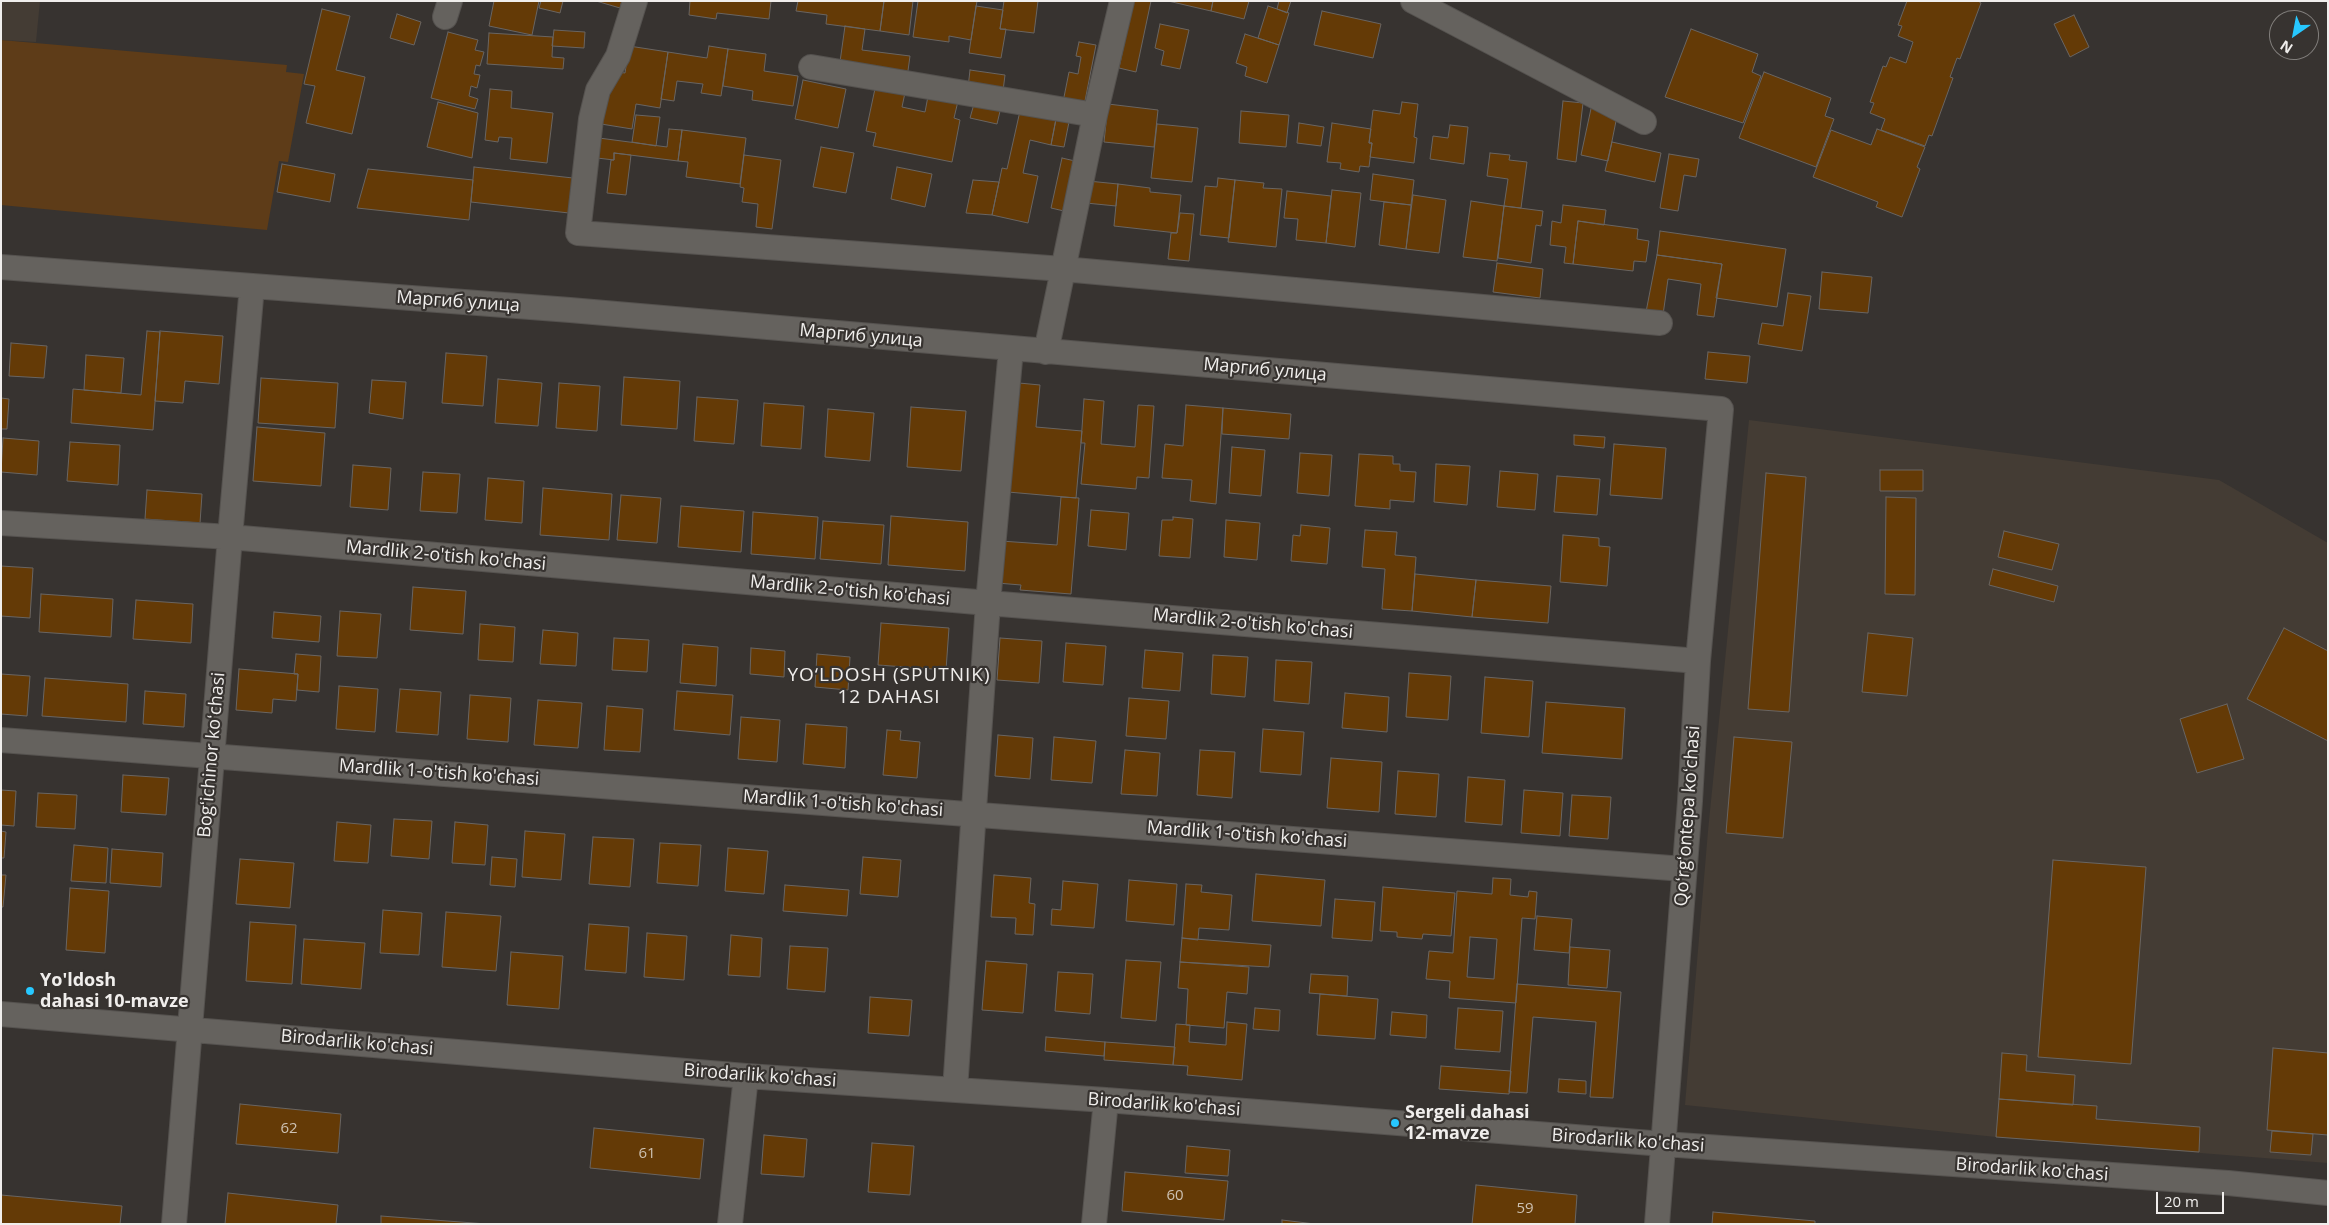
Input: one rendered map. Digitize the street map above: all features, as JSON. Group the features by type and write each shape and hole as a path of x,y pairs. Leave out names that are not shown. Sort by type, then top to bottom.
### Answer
{"street":[{"path":"635,1 618,56 598,90 591,118 578,233 1063,269 1660,323"},
{"path":"1046,352 1095,115 1122,1"},
{"path":"1412,1 1644,122"},
{"path":"811,67 1095,115"},
{"name":"Маргиб улица","path":"1,267 570,310 1721,409"},
{"name":"Bogʻichinor koʻchasi","path":"174,1224 252,286"},
{"path":"955,1090 972,814 988,603 1011,349"},
{"name":"Qoʻrgʻontepa koʻchasi","path":"1657,1224 1698,660 1721,409"},
{"name":"Mardlik 2-o'tish ko'chasi","path":"1,523 230,537 988,603 1698,660"},
{"name":"Mardlik 1-o'tish ko'chasi","path":"1,740 1684,869"},
{"name":"Birodarlik ko'chasi","path":"1,1014 746,1076 1106,1100 1664,1144 2218,1183 2328,1193"},
{"path":"730,1224 746,1076"},
{"path":"1094,1224 1106,1100"}],"shaded area":[{"path":"1,1 40,1 36,42 1,40"},
{"path":"1,40 287,65 286,72 304,74 288,162 279,161 267,230 1,205"},
{"path":"1749,420 2219,480 2328,543 2328,1163 1996,1137 1685,1105 1708,831"}],"building":[{"path":"494,1 539,1 532,35 489,26"},
{"path":"541,1 563,1 560,13 539,8"},
{"path":"596,1 622,1 620,8"},
{"path":"690,1 771,1 769,19 717,13 716,19 689,15"},
{"path":"798,1 884,1 880,31 826,24 827,15 796,11"},
{"path":"884,1 913,1 909,35 880,31"},
{"path":"918,1 977,1 971,40 949,36 949,42 913,37"},
{"path":"1004,1 1038,1 1034,33 1000,29"},
{"path":"1133,1 1151,1 1136,72 1119,68"},
{"path":"1168,1 1213,1 1211,11"},
{"path":"1213,1 1249,1 1244,19 1211,11"},
{"path":"1279,1 1291,1 1287,13 1277,9"},
{"path":"1907,1 1978,1 1981,3 1960,59 1957,58 1950,77 1953,78 1932,136 1929,135 1925,146 1881,130 1885,119 1870,113 1874,103 1870,102 1883,66 1886,67 1890,57 1906,63 1913,42 1898,36 1902,26 1898,25"},
{"path":"976,6 1003,10 1000,29 1006,29 1001,58 969,53"},
{"path":"1268,6 1289,13 1279,45 1258,38"},
{"path":"322,9 350,16 336,70 365,77 352,134 306,123 315,86 304,84"},
{"path":"1322,11 1381,24 1373,58 1314,45"},
{"path":"397,14 421,22 414,45 390,38"},
{"path":"2074,15 2089,47 2070,57 2054,24"},
{"path":"1160,24 1189,30 1180,69 1161,65 1164,51 1155,48"},
{"path":"845,26 865,29 862,50 910,56 907,78 839,69"},
{"path":"1691,29 1758,54 1752,72 1761,76 1743,123 1665,97"},
{"path":"554,30 585,32 584,48 552,46"},
{"path":"448,32 478,40 475,50 484,52 480,66 476,65 474,74 480,75 477,88 471,86 469,96 478,99 475,109 431,98"},
{"path":"489,33 553,37 552,57 564,58 563,69 487,64"},
{"path":"1245,34 1279,45 1267,83 1245,76 1247,67 1236,63"},
{"path":"1079,42 1096,45 1084,106 1063,102 1069,72 1078,74 1081,57 1076,56"},
{"path":"629,46 668,52 660,108 636,104 632,129 601,124 610,71 625,73"},
{"path":"709,46 728,49 721,96 701,93 703,84 677,81 674,101 661,99 668,52 707,58"},
{"path":"728,49 766,54 764,71 798,76 793,106 752,100 753,91 723,86"},
{"path":"970,70 1005,75 1003,91 968,88"},
{"path":"1764,72 1831,98 1825,116 1834,119 1816,167 1739,138"},
{"path":"803,80 846,89 838,128 795,119"},
{"path":"876,84 906,88 902,107 925,112 929,91 959,97 954,118 960,120 952,162 873,146 876,133 866,131"},
{"path":"490,89 512,91 511,108 553,113 547,163 510,159 512,138 499,137 498,142 485,140"},
{"path":"1563,101 1583,103 1576,162 1557,159"},
{"path":"438,102 478,113 472,158 427,147"},
{"path":"1402,102 1418,104 1414,137 1417,138 1414,163 1370,157 1372,143 1369,143 1373,110 1400,114"},
{"path":"974,104 1001,107 997,124 970,118"},
{"path":"1108,104 1158,110 1154,147 1104,142"},
{"path":"1592,104 1617,116 1608,161 1581,155"},
{"path":"1020,111 1056,119 1051,145 1030,140 1023,173 1038,176 1028,223 992,215 1002,168 1007,169"},
{"path":"1241,111 1289,115 1286,147 1239,143"},
{"path":"636,115 660,117 656,146 632,142"},
{"path":"1056,119 1069,122 1064,147 1051,145"},
{"path":"1299,123 1324,127 1321,146 1297,143"},
{"path":"1332,123 1371,129 1369,143 1372,143 1369,167 1360,166 1359,172 1340,169 1341,163 1327,162"},
{"path":"1157,124 1198,128 1192,182 1151,178"},
{"path":"1450,125 1468,127 1464,164 1430,159 1433,136 1448,138"},
{"path":"669,129 682,130 678,161 614,153 614,160 597,158 599,138 667,147"},
{"path":"1877,129 1925,147 1917,167 1920,169 1902,217 1876,207 1878,202 1813,177 1831,130 1871,145"},
{"path":"682,130 746,138 740,184 686,177 688,162 678,161"},
{"path":"1612,142 1661,153 1655,182 1605,171"},
{"path":"821,147 854,153 846,193 813,187"},
{"path":"614,153 631,155 626,195 607,193 611,160 614,160"},
{"path":"1490,153 1510,155 1509,160 1527,162 1521,208 1504,206 1508,179 1487,176"},
{"path":"1669,154 1699,159 1696,177 1684,175 1678,211 1660,208"},
{"path":"744,155 781,160 772,229 756,227 758,204 742,202 744,188 740,187"},
{"path":"1062,158 1075,161 1064,211 1051,208"},
{"path":"282,164 335,174 330,202 277,192"},
{"path":"474,167 573,178 569,213 471,202"},
{"path":"897,167 932,174 925,207 891,199"},
{"path":"368,169 473,180 469,220 357,208"},
{"path":"1373,174 1414,180 1411,205 1370,200"},
{"path":"1218,178 1235,180 1229,238 1200,235 1205,186 1217,187"},
{"path":"973,180 999,182 992,215 966,213"},
{"path":"1235,180 1264,183 1263,188 1282,189 1276,247 1228,242"},
{"path":"1088,181 1118,184 1116,206 1086,203"},
{"path":"1118,184 1150,188 1150,192 1181,195 1177,233 1114,226"},
{"path":"1332,190 1361,193 1355,247 1326,243"},
{"path":"1287,191 1331,196 1326,243 1296,240 1298,219 1284,218"},
{"path":"1413,195 1446,200 1439,253 1406,249"},
{"path":"1471,201 1504,206 1497,261 1463,257"},
{"path":"1384,202 1411,205 1406,249 1379,245"},
{"path":"1563,205 1606,210 1604,225 1578,221 1573,264 1564,263 1566,247 1550,245 1552,221 1561,223"},
{"path":"1504,206 1543,211 1541,226 1536,225 1531,263 1498,258"},
{"path":"1180,213 1194,214 1189,261 1168,259 1171,233 1177,233"},
{"path":"1578,221 1638,229 1637,239 1649,241 1646,262 1634,261 1633,271 1573,264"},
{"path":"1660,231 1786,249 1777,307 1716,298 1722,264 1657,255"},
{"path":"1657,255 1722,264 1714,317 1697,315 1701,284 1668,279 1663,315 1646,312"},
{"path":"1497,263 1543,269 1540,298 1493,292"},
{"path":"1822,272 1872,277 1868,313 1819,309"},
{"path":"1788,293 1811,296 1802,351 1758,344 1762,323 1783,326"},
{"path":"147,331 160,332 153,430 71,423 73,389 141,395"},
{"path":"160,331 223,336 219,384 185,381 183,403 155,401"},
{"path":"11,343 47,346 44,378 9,376"},
{"path":"1708,352 1750,356 1747,383 1705,379"},
{"path":"446,353 487,356 483,406 442,403"},
{"path":"86,355 124,358 121,393 84,390"},
{"path":"624,377 680,381 677,429 621,425"},
{"path":"261,378 338,383 335,428 258,423"},
{"path":"498,379 542,383 538,426 495,423"},
{"path":"372,380 406,382 403,419 369,413"},
{"path":"559,383 600,386 597,431 556,428"},
{"path":"1019,383 1040,385 1036,427 1082,431 1076,498 1008,492"},
{"path":"697,397 738,400 734,444 694,441"},
{"path":"1,398 9,399 7,429 1,429"},
{"path":"1084,399 1104,401 1101,444 1135,447 1138,405 1154,406 1149,478 1137,477 1136,489 1081,484 1085,443 1081,443"},
{"path":"764,403 804,406 801,449 761,446"},
{"path":"1186,405 1223,408 1216,504 1190,501 1192,480 1162,478 1165,444 1183,446"},
{"path":"911,407 966,411 961,471 907,467"},
{"path":"1223,408 1291,414 1289,439 1222,434"},
{"path":"828,409 874,413 870,461 825,457"},
{"path":"257,427 325,433 321,486 253,481"},
{"path":"1574,435 1605,437 1604,448 1574,445"},
{"path":"3,438 39,441 37,475 1,472"},
{"path":"70,442 120,445 118,485 67,481"},
{"path":"1614,444 1666,448 1662,499 1610,495"},
{"path":"1232,447 1265,450 1261,496 1229,493"},
{"path":"1300,453 1332,455 1329,496 1297,493"},
{"path":"1359,454 1393,456 1393,464 1400,464 1400,471 1416,472 1414,502 1390,500 1390,509 1355,506"},
{"path":"1436,464 1470,466 1467,505 1434,502"},
{"path":"353,465 391,468 388,510 350,507"},
{"path":"1880,470 1923,470 1923,491 1880,491"},
{"path":"1500,471 1538,474 1535,510 1497,507"},
{"path":"423,472 460,474 457,513 420,511"},
{"path":"1766,473 1806,477 1789,712 1748,709"},
{"path":"1557,476 1600,479 1597,515 1554,512"},
{"path":"488,478 524,481 522,523 485,520"},
{"path":"543,488 612,494 609,540 540,535"},
{"path":"147,490 202,494 200,523 145,519"},
{"path":"621,495 661,498 657,543 617,540"},
{"path":"1061,497 1079,498 1071,594 1020,590 1021,585 997,583 1001,541 1057,545"},
{"path":"1886,497 1916,498 1915,595 1885,594"},
{"path":"681,506 744,511 741,552 678,547"},
{"path":"1091,510 1129,513 1126,550 1088,546"},
{"path":"753,512 818,517 815,559 751,554"},
{"path":"891,516 968,522 965,571 888,565"},
{"path":"1173,517 1193,519 1190,558 1159,556 1162,520 1173,520"},
{"path":"1226,520 1260,523 1257,560 1224,557"},
{"path":"823,521 884,525 881,564 820,559"},
{"path":"1301,525 1330,528 1327,564 1291,561 1293,535 1300,536"},
{"path":"1365,530 1397,532 1395,555 1416,557 1412,611 1382,609 1385,569 1362,567"},
{"path":"2004,531 2059,544 2052,570 1998,557"},
{"path":"1563,535 1599,538 1599,546 1610,547 1607,586 1560,582"},
{"path":"1,566 33,568 30,618 1,616"},
{"path":"1993,569 2058,586 2054,602 1989,585"},
{"path":"1415,574 1476,580 1472,617 1412,611"},
{"path":"1476,580 1551,586 1548,623 1472,617"},
{"path":"413,587 466,591 463,634 410,630"},
{"path":"41,594 113,599 111,637 39,632"},
{"path":"136,600 193,604 191,643 133,639"},
{"path":"340,611 381,614 377,658 337,656"},
{"path":"274,612 321,616 319,642 272,638"},
{"path":"881,623 949,628 946,670 878,665"},
{"path":"480,624 515,627 513,662 478,660"},
{"path":"2284,628 2328,651 2328,741 2247,699"},
{"path":"543,630 578,633 576,666 540,664"},
{"path":"1868,633 1913,638 1907,696 1862,692"},
{"path":"614,638 649,640 647,672 612,670"},
{"path":"1000,638 1042,641 1039,683 997,680"},
{"path":"1066,643 1106,646 1103,685 1063,682"},
{"path":"683,644 718,647 716,686 680,683"},
{"path":"751,648 785,651 784,677 750,674"},
{"path":"1145,650 1183,653 1180,691 1142,688"},
{"path":"296,654 321,656 319,692 297,690 298,674 294,674"},
{"path":"817,654 850,657 848,690 815,687"},
{"path":"1213,655 1248,657 1245,697 1211,694"},
{"path":"1276,660 1312,662 1309,704 1274,701"},
{"path":"239,669 298,674 296,701 273,699 272,713 236,710"},
{"path":"1409,673 1451,676 1448,720 1406,717"},
{"path":"1,674 30,676 27,716 1,714"},
{"path":"1485,677 1533,681 1529,737 1481,733"},
{"path":"45,678 128,684 126,722 42,716"},
{"path":"339,686 378,689 375,732 336,729"},
{"path":"400,689 441,692 438,735 396,732"},
{"path":"145,691 186,694 184,727 143,724"},
{"path":"677,691 733,695 730,735 674,730"},
{"path":"1345,693 1389,697 1387,732 1342,728"},
{"path":"470,695 511,698 508,742 467,739"},
{"path":"1129,698 1169,701 1166,739 1126,736"},
{"path":"538,700 582,703 578,748 534,745"},
{"path":"1546,702 1625,708 1622,759 1542,753"},
{"path":"2227,704 2244,759 2197,773 2180,719"},
{"path":"607,706 643,709 640,752 604,750"},
{"path":"741,717 780,720 777,762 738,759"},
{"path":"806,724 847,727 845,768 803,764"},
{"path":"1263,729 1304,732 1301,775 1260,772"},
{"path":"887,730 901,731 900,740 920,742 917,778 883,775"},
{"path":"998,735 1033,738 1030,779 995,776"},
{"path":"1054,737 1096,741 1092,783 1051,780"},
{"path":"1734,737 1792,742 1783,838 1726,833"},
{"path":"1125,750 1160,753 1157,796 1121,794"},
{"path":"1200,750 1235,752 1232,798 1197,795"},
{"path":"1331,758 1382,762 1379,812 1327,808"},
{"path":"1398,771 1439,774 1436,817 1395,814"},
{"path":"123,775 169,778 166,815 121,812"},
{"path":"1468,777 1505,780 1502,825 1465,822"},
{"path":"1,790 16,791 14,826 1,825"},
{"path":"1524,790 1563,793 1560,836 1521,833"},
{"path":"38,793 77,795 75,829 36,827"},
{"path":"1572,795 1611,797 1608,839 1569,836"},
{"path":"394,819 432,821 429,859 391,856"},
{"path":"337,822 371,825 368,863 334,861"},
{"path":"455,822 488,825 485,865 452,863"},
{"path":"1,831 6,832 4,858 1,858"},
{"path":"525,831 565,834 561,880 522,877"},
{"path":"593,837 634,839 630,887 589,884"},
{"path":"660,843 701,845 698,886 657,883"},
{"path":"74,845 108,848 106,883 71,881"},
{"path":"728,848 768,851 764,894 725,891"},
{"path":"112,849 163,853 161,887 110,883"},
{"path":"492,857 517,859 515,887 490,885"},
{"path":"863,857 901,860 898,897 860,894"},
{"path":"240,859 294,863 290,908 236,904"},
{"path":"2053,860 2146,867 2131,1064 2038,1057"},
{"path":"1256,874 1325,880 1321,926 1252,921"},
{"path":"1,875 6,875 3,907 1,907"},
{"path":"994,875 1031,878 1029,903 1035,904 1033,935 1015,934 1016,918 991,917"},
{"path":"1493,878 1511,879 1510,895 1528,897 1529,891 1537,892 1535,919 1522,918 1516,1003 1449,998 1450,981 1426,979 1429,951 1453,953 1457,891 1492,894","holes":["1470,937 1497,939 1494,979 1467,977"]},
{"path":"1129,880 1177,884 1174,925 1126,921"},
{"path":"1063,881 1098,884 1094,928 1051,925 1052,909 1061,910"},
{"path":"1186,884 1202,885 1201,892 1232,895 1229,930 1199,928 1198,940 1182,938"},
{"path":"785,885 849,890 847,916 783,911"},
{"path":"1383,887 1455,893 1451,936 1423,934 1422,939 1397,937 1397,932 1380,931"},
{"path":"70,888 109,891 105,953 66,950"},
{"path":"1335,899 1375,902 1372,941 1332,938"},
{"path":"383,910 422,913 419,955 380,953"},
{"path":"446,912 501,916 496,971 442,967"},
{"path":"1537,916 1572,919 1569,953 1534,950"},
{"path":"250,922 296,925 292,984 246,981"},
{"path":"589,924 629,927 626,973 585,970"},
{"path":"647,933 687,936 684,980 644,977"},
{"path":"731,935 762,938 760,977 728,975"},
{"path":"1182,938 1271,945 1269,967 1180,962"},
{"path":"304,939 365,943 361,989 301,984"},
{"path":"790,946 828,948 825,992 787,989"},
{"path":"1570,947 1610,950 1607,988 1568,985"},
{"path":"511,952 563,956 559,1009 507,1005"},
{"path":"1126,960 1161,962 1156,1021 1121,1018"},
{"path":"986,961 1027,964 1023,1013 982,1010"},
{"path":"1180,962 1249,967 1247,994 1227,992 1224,1028 1186,1025 1188,989 1178,988"},
{"path":"1058,972 1093,974 1090,1014 1055,1011"},
{"path":"1311,974 1348,976 1347,996 1309,993"},
{"path":"1517,984 1621,992 1613,1098 1590,1097 1596,1022 1533,1017 1527,1093 1509,1092"},
{"path":"1320,994 1378,999 1375,1039 1317,1035"},
{"path":"870,997 912,1000 909,1036 868,1033"},
{"path":"1255,1008 1280,1010 1279,1031 1253,1029"},
{"path":"1458,1008 1503,1011 1500,1052 1455,1049"},
{"path":"1392,1012 1427,1015 1426,1038 1390,1035"},
{"path":"1227,1022 1247,1024 1242,1080 1187,1075 1188,1066 1173,1065 1176,1024 1190,1025 1189,1042 1226,1045"},
{"path":"1046,1037 1105,1042 1104,1056 1045,1051"},
{"path":"1105,1042 1175,1047 1173,1065 1104,1060"},
{"path":"2273,1048 2328,1053 2328,1135 2267,1130"},
{"path":"2002,1053 2027,1055 2026,1071 2075,1075 2073,1105 1999,1099"},
{"path":"1441,1066 1511,1071 1509,1094 1439,1089"},
{"path":"1559,1079 1586,1081 1586,1094 1558,1092"},
{"path":"1999,1099 2097,1106 2096,1119 2200,1127 2199,1152 1996,1137"},
{"path":"240,1104 341,1114 338,1153 236,1144"},
{"path":"594,1128 704,1139 700,1179 590,1168"},
{"path":"2272,1131 2313,1134 2311,1155 2270,1152"},
{"path":"764,1135 807,1139 804,1177 761,1174"},
{"path":"872,1143 914,1146 910,1195 868,1192"},
{"path":"1187,1146 1230,1150 1228,1176 1185,1173"},
{"path":"1125,1172 1228,1181 1224,1220 1122,1211"},
{"path":"1476,1185 1577,1195 1575,1224 1472,1224"},
{"path":"228,1193 338,1205 336,1224 225,1224"},
{"path":"1,1195 122,1206 120,1224 1,1224"},
{"path":"1713,1212 1815,1221 1815,1224 1712,1224"},
{"path":"381,1216 487,1224 381,1224"},
{"path":"1282,1220 1315,1224 1282,1224"}],"place":[{"name":"Yo'ldosh dahasi 10-mavze","path":"30,991"},
{"name":"Sergeli dahasi 12-mavze","path":"1395,1123"}],"district":[{"name":"YO‘LDOSH (SPUTNIK) 12 DAHASI","path":"889,687"}]}
